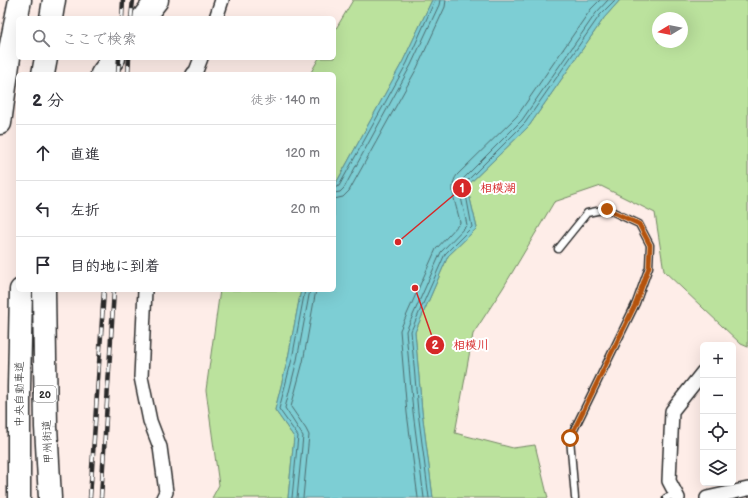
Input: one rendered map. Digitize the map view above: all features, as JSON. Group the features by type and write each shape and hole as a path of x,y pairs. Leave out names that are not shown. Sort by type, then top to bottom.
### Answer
{"highway":[{"path":"17,16 20,0"},
{"path":"51,16 54,0"},
{"path":"145,16 157,0"},
{"path":"0,123 10,50 16,20"},
{"path":"44,72 46,60"},
{"path":"104,72 112,60"},
{"name":"中央自動車道","path":"19,498 21,292"},
{"name":"甲州街道","path":"44,292 46,426 50,498"}],"street":[{"path":"217,16 222,0"},
{"path":"195,72 200,60"},
{"path":"145,292 141,377 150,421 160,447 166,492 163,498"},
{"path":"673,497 669,480 672,411 700,376"},
{"path":"707,498 748,490"}],"lane":[{"path":"558,249 587,213 607,209 639,224 650,245 649,267 636,303 570,438 575,498"}],"green space":[{"path":"353,0 432,0 403,61 336,183 336,72 311,72 318,60 336,60 336,29"},
{"path":"620,0 748,0 748,347 741,344 664,271 655,213 601,186 554,202 503,288 473,334 455,433 513,448 535,445 548,498 433,498 422,411 415,332 448,256 477,228 467,186 529,126 604,18"},
{"path":"220,292 301,292 288,358 275,410 294,437 288,498 212,498 219,485 206,390"}],"water":[{"path":"432,0 620,0 604,18 529,126 467,186 477,228 448,256 415,332 422,411 433,498 288,498 294,437 275,410 288,358 301,292 336,292 336,183 403,61"}],"railway":[{"path":"122,16 123,0"},
{"path":"131,16 133,0"},
{"path":"118,72 119,60"},
{"path":"128,72 129,60"},
{"path":"90,498 104,292"},
{"path":"101,498 114,292"}],"place":[{"name":"相模湖","path":"398,242"},
{"name":"相模川","path":"415,288"}],"route":[{"path":"570,438 636,303 649,267 650,245 639,224 607,209"}]}
